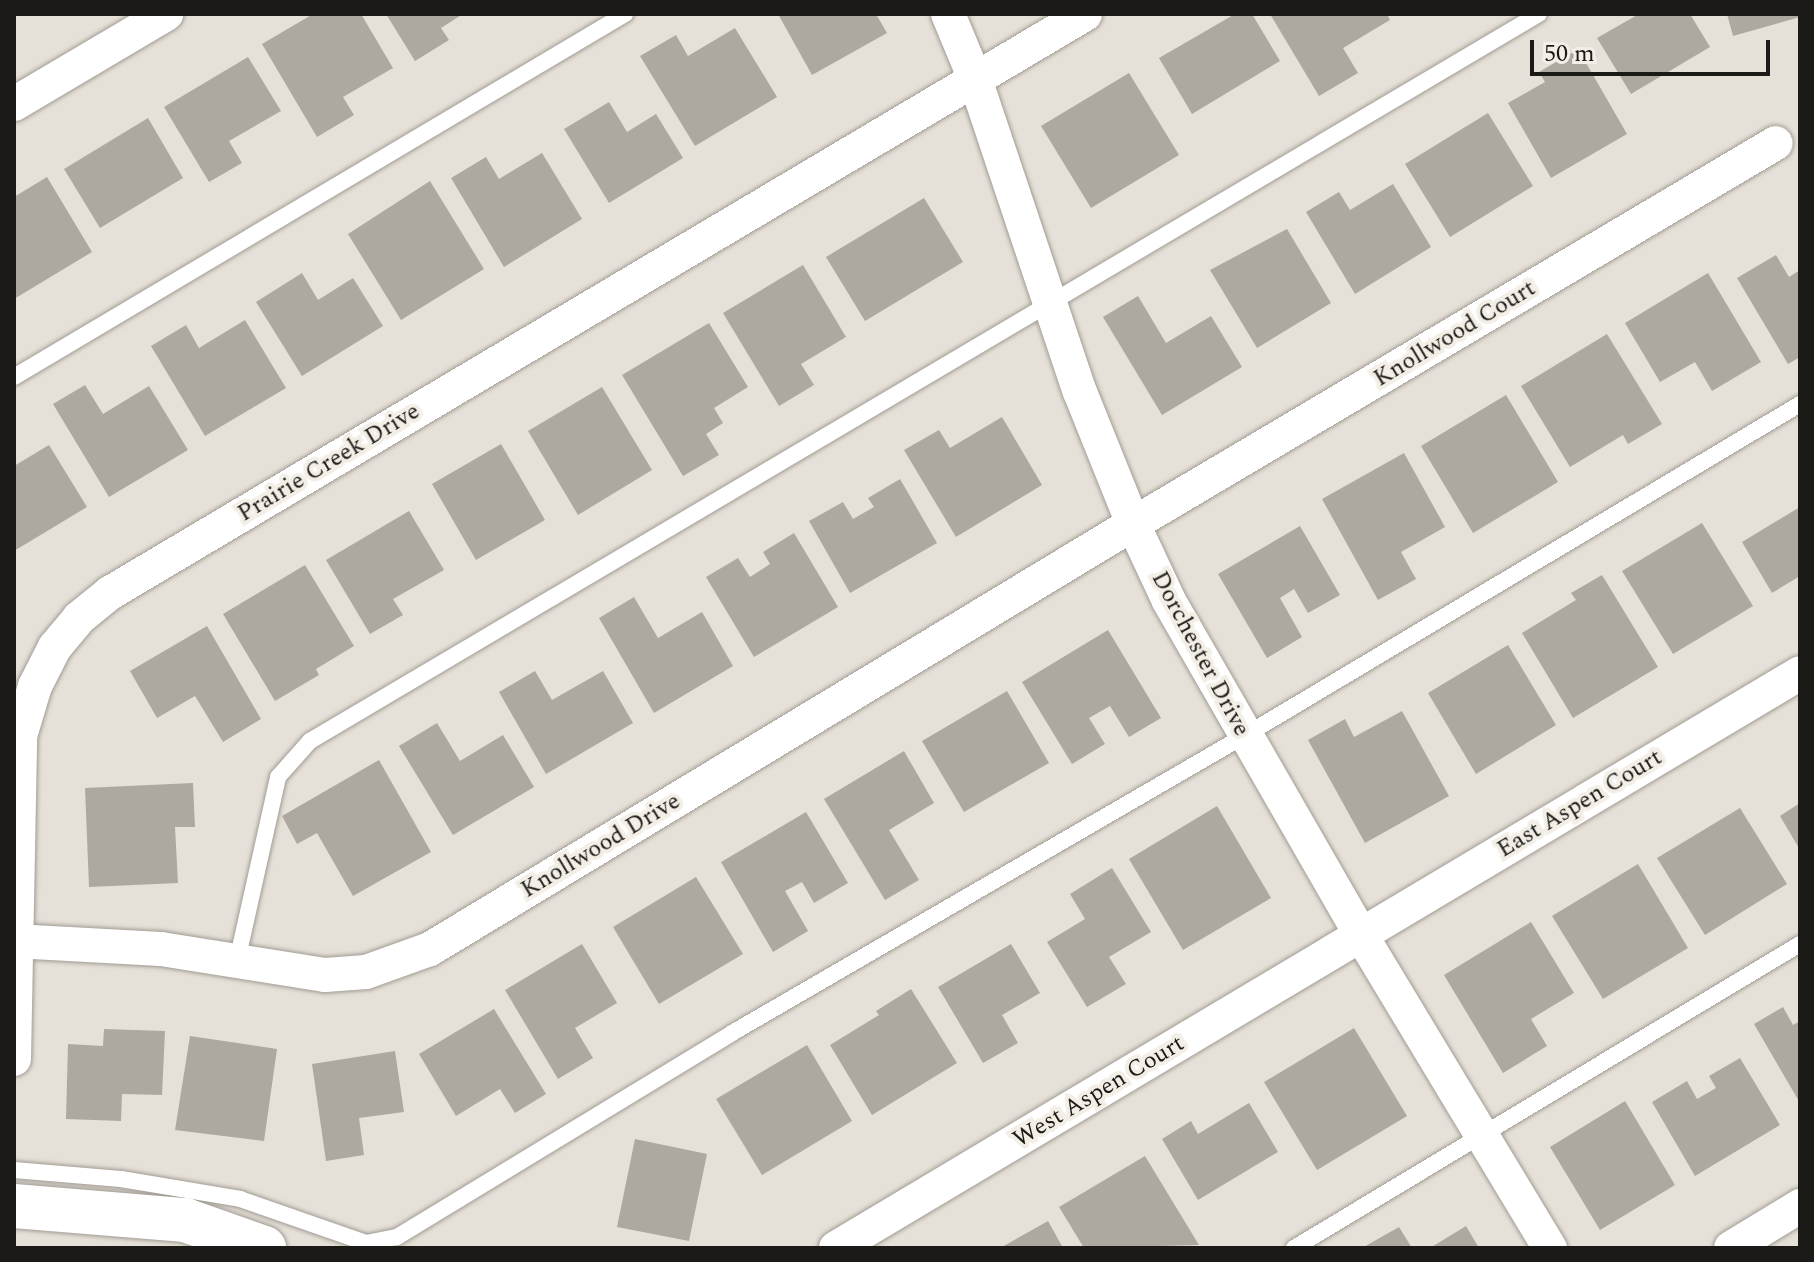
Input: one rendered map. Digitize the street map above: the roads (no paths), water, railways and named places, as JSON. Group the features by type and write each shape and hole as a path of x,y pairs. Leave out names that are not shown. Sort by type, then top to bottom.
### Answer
{"main road":[{"path":"14,1206 185,1220 264,1248"}],"street":[{"path":"14,104 166,14"},
{"name":"Dorchester Drive","path":"948,14 975,79 1048,303 1133,524 1169,601 1361,935 1550,1248"},
{"name":"Prairie Creek Drive","path":"14,1059 20,736 35,686 55,647 79,618 123,585 1085,14"},
{"name":"Knollwood Court","path":"1133,524 1776,143"},
{"name":"Knollwood Drive","path":"14,941 161,949 325,975 366,972 430,949 1133,524"},
{"name":"East Aspen Court","path":"1361,935 1800,673"},
{"name":"West Aspen Court","path":"836,1248 1361,935"},
{"path":"1731,1248 1800,1206"}],"lane":[{"path":"14,377 625,14"},
{"path":"237,961 278,777 310,741 1539,14"},
{"path":"14,1170 121,1179 240,1199 366,1243 397,1237 732,1033 1244,736 1800,404"},
{"path":"1294,1248 1800,944"}]}
